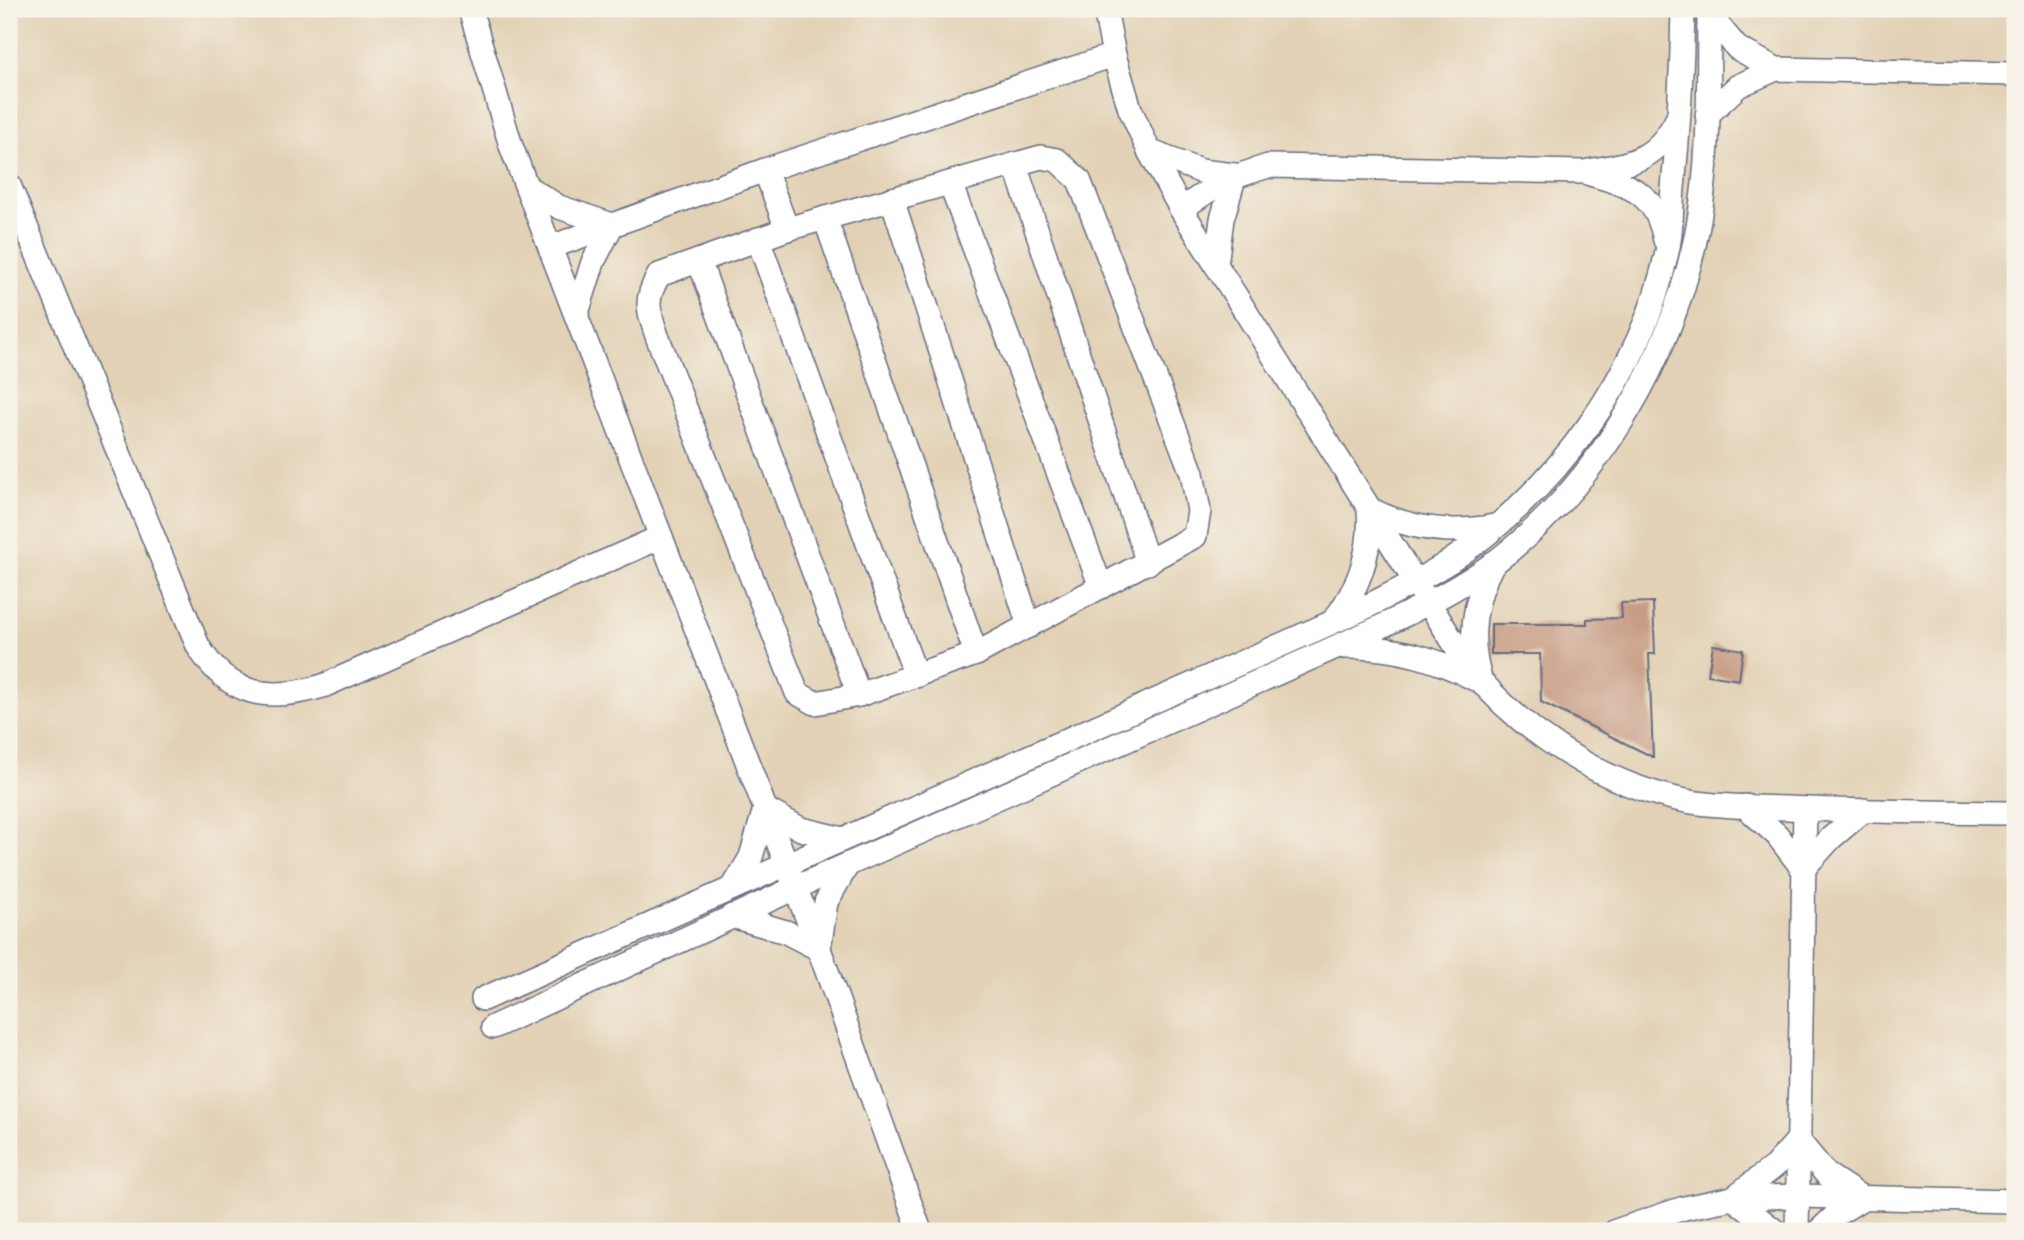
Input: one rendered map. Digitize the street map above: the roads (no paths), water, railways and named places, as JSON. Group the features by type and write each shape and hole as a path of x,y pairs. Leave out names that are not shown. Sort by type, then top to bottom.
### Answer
{"lane":[{"path":"470,9 494,95 527,187 819,949 920,1231"},
{"path":"1105,9 1114,55 1130,109 1149,151 1181,209 1429,604 1481,682 1526,724 1605,774 1692,802 1805,809 2015,813"},
{"path":"483,999 1333,622 1416,581 1454,558 1497,526 1558,466 1611,391 1641,334 1667,251 1681,111 1683,9"},
{"path":"1709,11 1737,48 1776,69"},
{"path":"493,1027 732,916 1429,604 1493,563 1535,528 1582,476 1619,424 1654,363 1681,296 1698,227 1707,115 1709,11"},
{"path":"551,247 765,170 1114,55"},
{"path":"1707,115 1738,86 1776,69 2015,74"},
{"path":"1181,209 1235,175 1268,166 1584,172 1621,165 1654,152 1666,141 1681,111"},
{"path":"1149,151 1192,169 1235,175"},
{"path":"1041,157 1057,160 1079,180 1192,473 1199,511 1195,536 976,654 859,695 815,704 797,693 657,336 649,311 648,293 659,275 787,229 950,183 1041,157"},
{"path":"1015,165 1148,563"},
{"path":"765,170 787,229"},
{"path":"1584,172 1632,186 1646,198 1662,226 1667,251"},
{"path":"1216,265 1222,219 1235,175"},
{"path":"950,183 1101,587"},
{"path":"9,185 198,646 211,666 226,681 267,695 292,695 323,686 661,537"},
{"path":"527,187 559,207 612,225"},
{"path":"892,199 1029,626"},
{"path":"825,218 976,654"},
{"path":"577,313 593,262 612,225"},
{"path":"758,239 916,676"},
{"path":"699,261 859,695"},
{"path":"1369,509 1404,523 1441,530 1497,526"},
{"path":"1333,622 1351,596 1364,567 1369,538 1369,509"},
{"path":"1481,682 1473,648 1474,621 1479,596 1493,563"},
{"path":"1337,647 1380,648 1422,656 1481,682"},
{"path":"1745,806 1777,835 1803,869"},
{"path":"765,809 801,829 842,839"},
{"path":"734,886 757,842 765,809"},
{"path":"1797,1231 1805,809"},
{"path":"1803,869 1831,838 1864,810"},
{"path":"819,949 826,901 848,864"},
{"path":"732,916 786,932 819,949"},
{"path":"1798,1140 1826,1174 1863,1198"},
{"path":"1733,1198 1774,1166 1798,1140"},
{"path":"1616,1231 1684,1208 1733,1198 1797,1196 2015,1201"},
{"path":"1733,1198 1775,1231"},
{"path":"1819,1231 1837,1214 1863,1198"}]}
